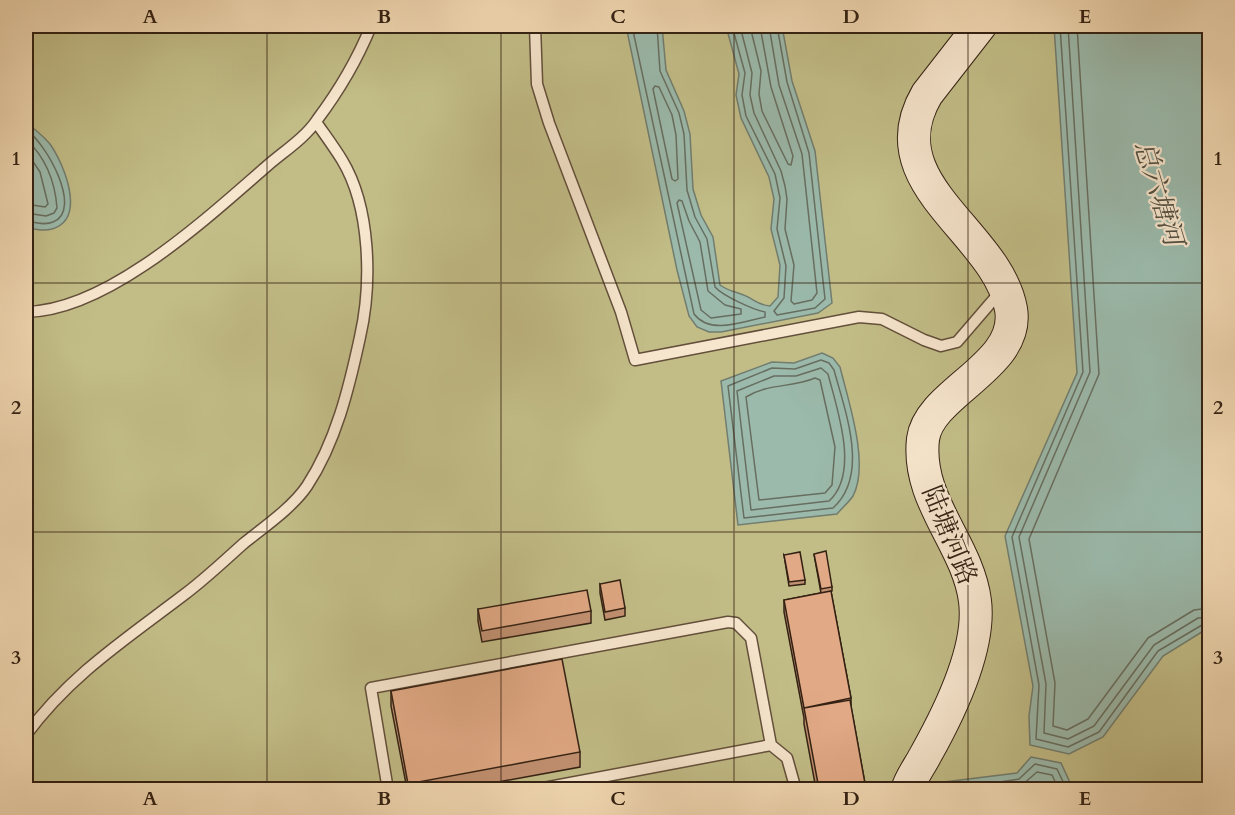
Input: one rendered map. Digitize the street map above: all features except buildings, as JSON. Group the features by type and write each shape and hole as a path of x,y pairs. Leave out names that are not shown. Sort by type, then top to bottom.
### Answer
{"street":[{"name":"陆塘河路","path":"907,789 956,691 975,631 976,602 970,577 930,495 923,459 923,438 927,426 947,401 993,360 1008,335 1012,314 1006,285 990,261 932,192 919,167 913,139 921,104 927,93 980,26"}],"lane":[{"path":"26,312 77,300 115,282 185,238 316,122 363,46 371,26"},
{"path":"535,26 537,84 549,123 621,312 635,360 859,317 882,319 941,346 957,342 1006,285"},
{"path":"26,735 40,715 105,652 187,593 277,516 305,489 321,463 340,414 368,305 368,260 354,186 343,161 316,122"},
{"path":"388,789 371,688 728,622 736,623 751,638 771,745 787,758 796,789"},
{"path":"533,789 771,745"}],"shaded area":[{"path":"26,26 1209,26 1209,789 26,789"}],"water":[{"path":"626,26 662,26 666,70 684,111 690,134 693,189 701,215 713,237 720,285 760,304 770,306 778,297 780,265 771,229 774,199 769,177 741,118 736,95 739,74 726,26 782,26 792,81 815,151 832,303 818,313 721,332 709,332 697,327 689,316 677,270"},
{"name":"总六塘河","path":"1054,26 1210,26 1209,633 1205,630 1163,656 1103,737 1069,754 1030,745 1029,716 1033,686 1005,536 1077,373"},
{"path":"26,123 50,144 66,177 70,203 68,214 63,223 52,229 39,230 26,226"},
{"path":"822,353 833,358 840,367 856,432 859,467 858,483 853,496 837,514 738,525 721,381 772,362 794,363"},
{"path":"1031,757 1061,763 1073,789 939,789 944,782 1017,773"}]}
